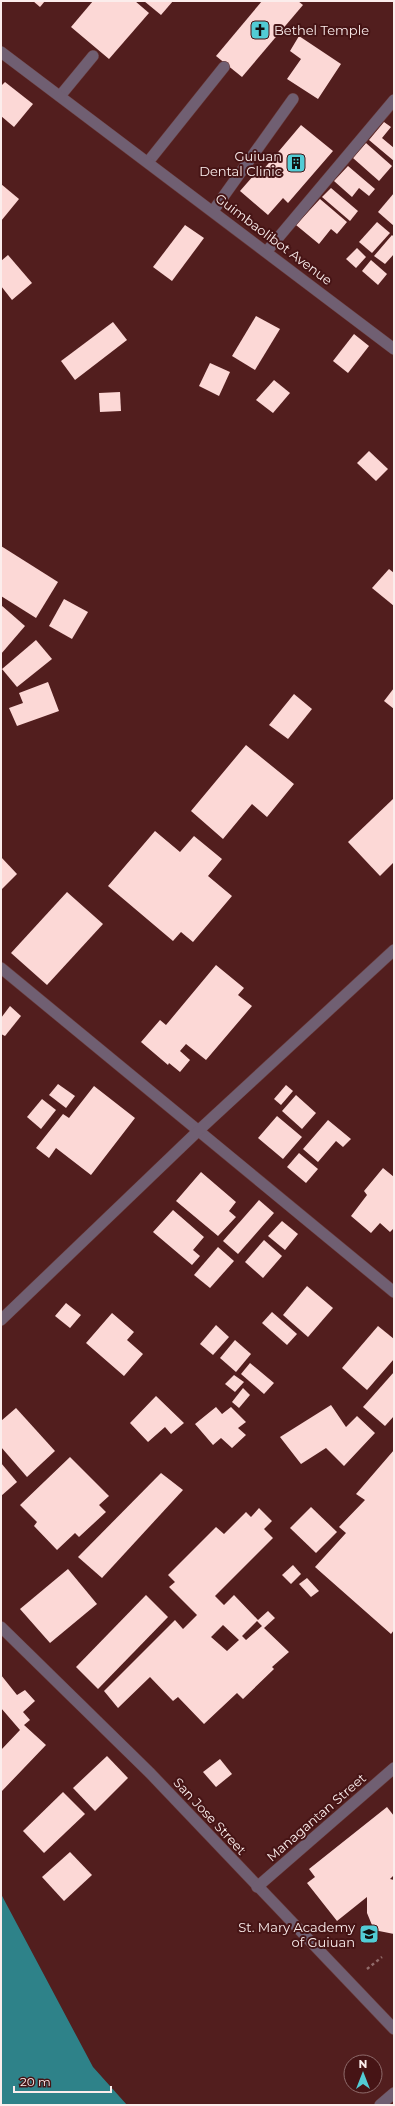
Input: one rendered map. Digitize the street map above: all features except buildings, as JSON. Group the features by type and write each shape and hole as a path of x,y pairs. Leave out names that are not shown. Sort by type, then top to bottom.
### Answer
{"street":[{"name":"Guimbaolibot Avenue","path":"1,52 267,251 394,349"},
{"path":"60,96 92,56"},
{"path":"148,162 224,67"},
{"path":"213,211 293,98"},
{"path":"267,251 394,100"},
{"path":"1,1320 198,1131 394,950"},
{"path":"1,968 394,1292"},
{"name":"San Jose Street","path":"1,1627 150,1773 394,2029"},
{"name":"Managantan Street","path":"257,1887 394,1768"},
{"path":"380,2105 394,2093"}],"water":[{"path":"1,1894 93,2067 127,2105 1,2105"}],"place":[{"name":"Bethel Temple","path":"260,30"},
{"name":"Guiuan Dental Clinic","path":"296,163"},
{"name":"St. Mary Academy of Guiuan","path":"369,1934"}]}
